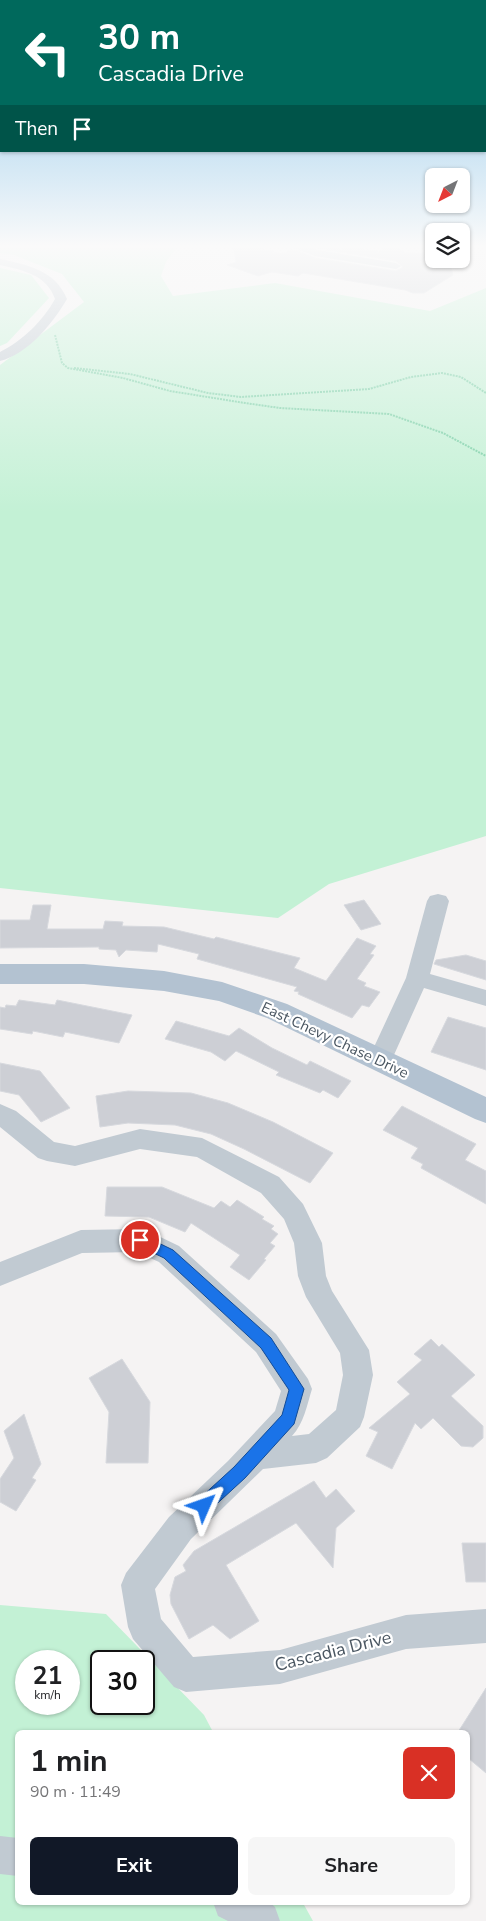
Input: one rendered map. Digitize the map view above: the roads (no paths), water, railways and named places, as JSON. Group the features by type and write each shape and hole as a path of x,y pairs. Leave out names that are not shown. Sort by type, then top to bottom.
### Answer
{"main road":[{"name":"East Chevy Chase Drive","path":"0,974 84,974 164,981 222,992 277,1011 486,1111"}],"street":[{"path":"0,357 19,345 31,334"},
{"path":"380,1060 417,978 438,901"},
{"path":"417,978 486,998"},
{"path":"0,1114 47,1151 75,1156 140,1139 202,1148 270,1185 294,1212 308,1242 312,1276 320,1297 354,1350 358,1375 349,1417 316,1448 255,1455"},
{"name":"Cascadia Drive","path":"0,1274 81,1242 140,1240 168,1254 266,1343 297,1389 288,1419 239,1472 180,1528 138,1585 144,1627 186,1675 280,1667 406,1632 486,1626"},
{"path":"0,1855 15,1857"},
{"path":"238,1905 251,1912 260,1921"}]}
